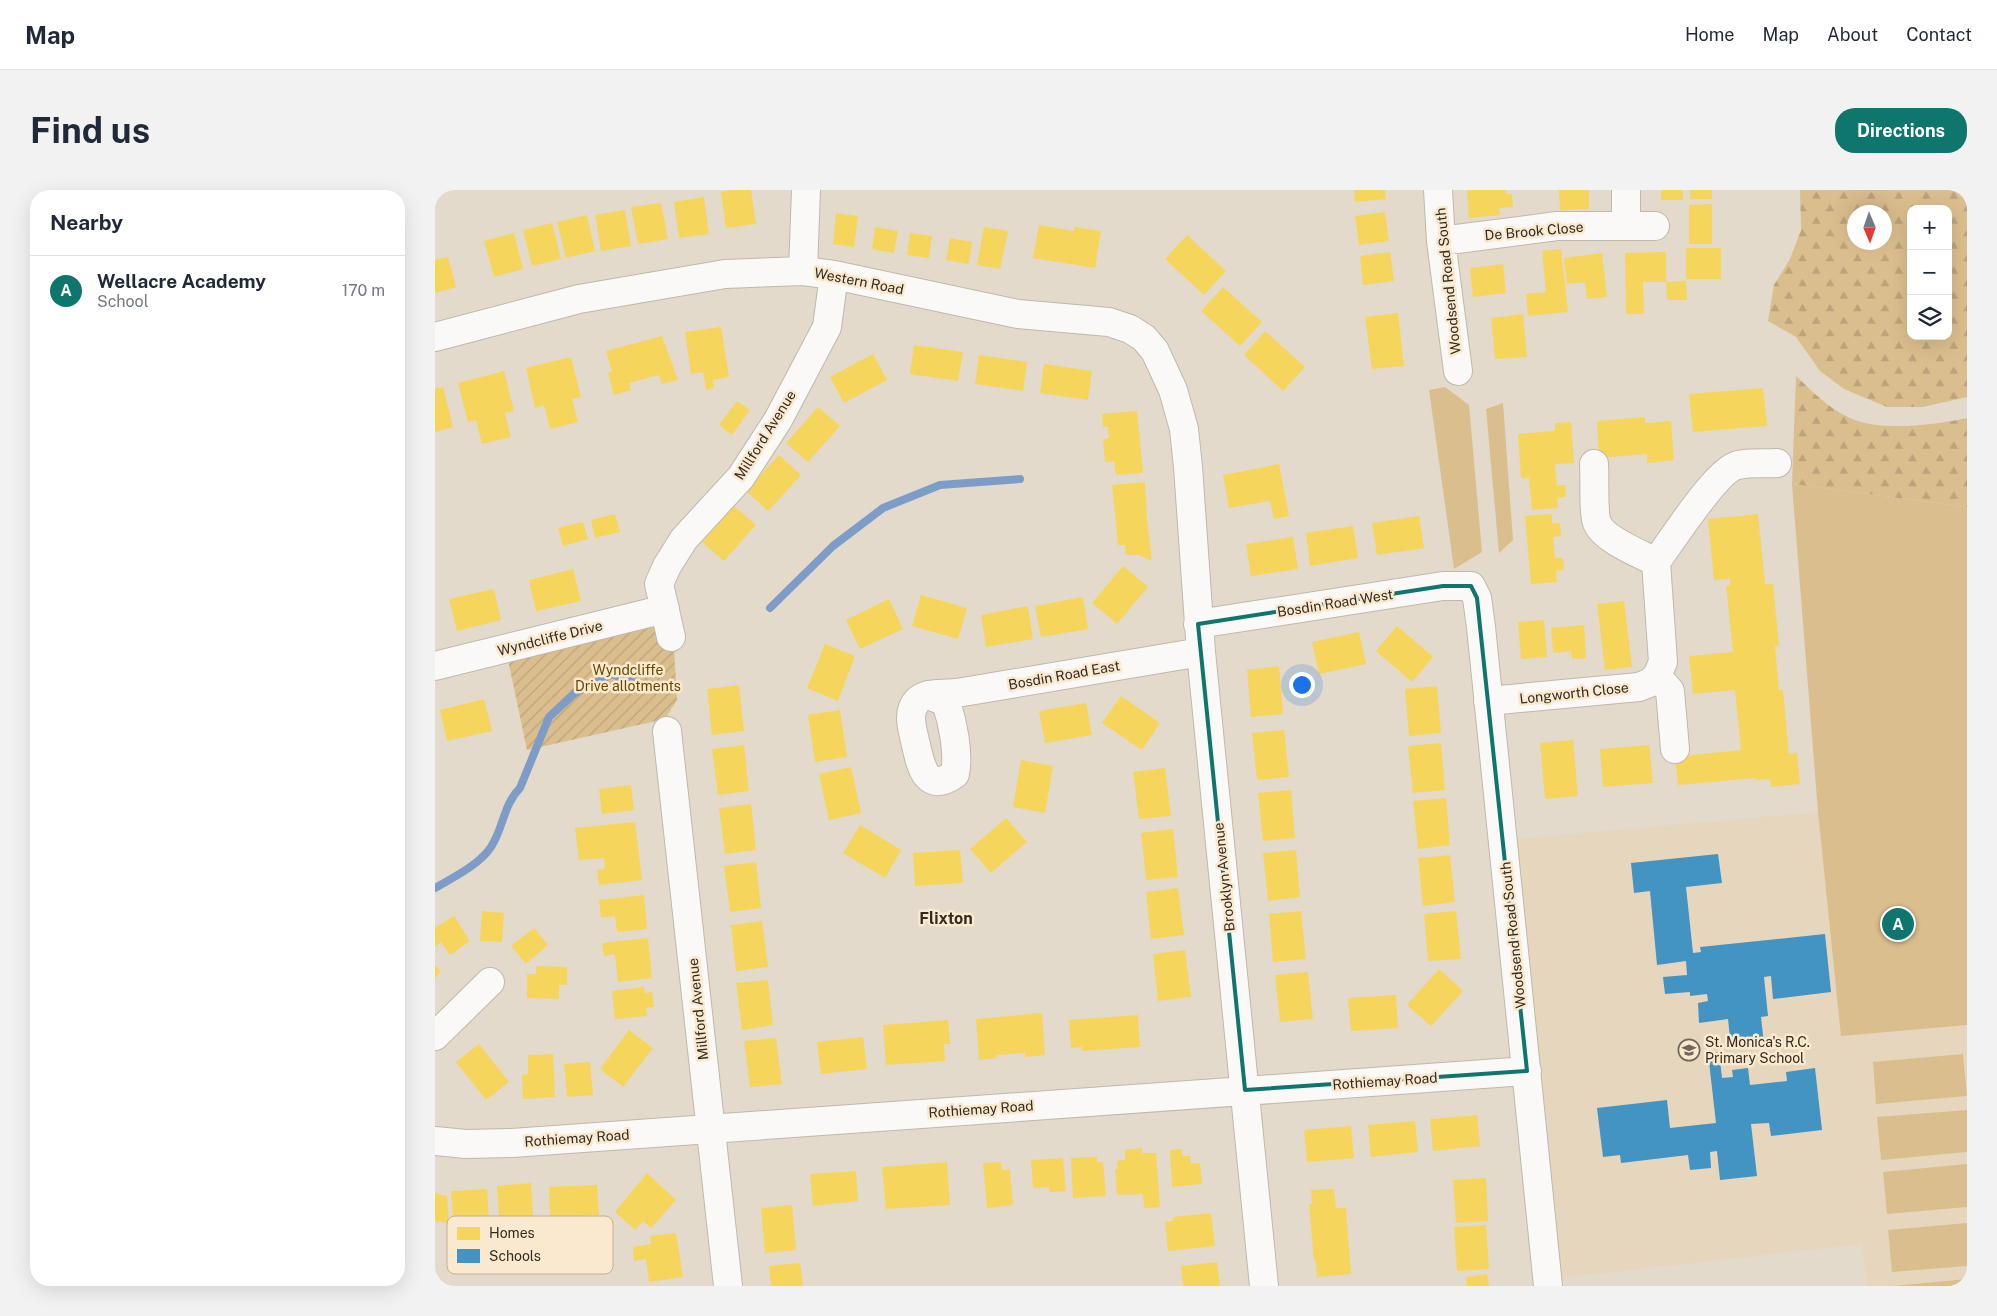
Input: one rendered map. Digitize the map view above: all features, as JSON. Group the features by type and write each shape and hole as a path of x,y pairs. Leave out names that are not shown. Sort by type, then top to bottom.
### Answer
{"street":[{"path":"803,271 806,190"},
{"name":"Woodsend Road South","path":"1439,190 1441,241 1458,371"},
{"path":"1626,192 1626,225"},
{"name":"De Brook Close","path":"1441,241 1557,226 1655,226"},
{"name":"Western Road","path":"435,337 579,299 725,274 803,271 834,275 1018,314 1109,322 1130,328 1144,338 1155,351 1175,393 1188,467"},
{"name":"Millford Avenue","path":"671,637 659,584 667,566 684,539 741,477 778,420 827,327 834,275"},
{"path":"1675,749 1670,691 1657,676 1663,662 1656,562 1710,488 1729,469 1738,465 1777,463"},
{"path":"1594,464 1597,523 1608,535 1625,547 1656,562"},
{"name":"Brooklyn Avenue","path":"1188,467 1201,652 1264,1286"},
{"name":"Bosdin Road West","path":"1199,624 1443,586 1471,586"},
{"name":"Woodsend Road South","path":"1471,586 1477,598 1548,1286"},
{"name":"Wyndcliffe Drive","path":"435,666 665,609"},
{"name":"Bosdin Road East","path":"928,695 957,693 1201,652"},
{"name":"Longworth Close","path":"1488,702 1639,687 1649,683 1657,676"},
{"name":"Millford Avenue","path":"667,732 728,1286"},
{"path":"435,1036 490,982"},
{"name":"Rothiemay Road","path":"435,1141 466,1144 513,1143 712,1127 1527,1071"}],"highlighted area":[{"path":"1443,586 1471,586 1477,598 1481,627 1527,1071 1245,1090 1198,624"}],"shaded area":[{"path":"1792,484 1967,507 1967,1286 1867,1286 1862,1244 1561,1278 1514,839 1818,812"}],"green space":[{"path":"1800,190 1967,190 1967,397 1923,407 1887,407 1844,389 1820,371 1796,337 1768,321 1774,285 1790,259 1801,230"},
{"path":"1796,376 1835,409 1850,418 1862,422 1876,425 1908,426 1967,418 1967,507 1792,484"},
{"path":"1445,387 1469,405 1482,552 1454,569 1429,390"},
{"path":"1503,403 1513,540 1499,553 1486,409"},
{"path":"1792,484 1967,507 1967,1025 1841,1036 1818,812"},
{"name":"Wyndcliffe Drive allotments","path":"657,622 674,647 677,700 665,719 527,750 508,660"},
{"path":"1963,1054 1967,1096 1876,1104 1873,1062"},
{"path":"1967,1110 1967,1152 1881,1160 1877,1117"},
{"path":"1967,1164 1967,1207 1887,1214 1883,1172"},
{"path":"1967,1223 1967,1266 1892,1272 1888,1230"},
{"path":"1967,1279 1967,1286 1893,1286"}],"building: Homes":[{"path":"751,190 756,224 726,228 721,192"},
{"path":"1354,190 1385,190 1386,199 1355,202"},
{"path":"1467,190 1507,190 1507,194 1512,194 1513,207 1499,208 1500,215 1469,218"},
{"path":"1559,190 1589,190 1589,209 1560,210"},
{"path":"1661,190 1683,190 1683,200 1661,200"},
{"path":"1690,190 1712,190 1712,199 1690,199"},
{"path":"704,197 709,234 679,238 674,202"},
{"path":"661,203 668,239 638,244 631,207"},
{"path":"1712,204 1712,244 1689,244 1689,205"},
{"path":"625,210 631,246 601,251 595,215"},
{"path":"1385,212 1389,241 1359,245 1355,216"},
{"path":"836,213 858,216 854,247 833,244"},
{"path":"587,215 595,251 566,258 557,222"},
{"path":"552,223 561,259 532,266 523,230"},
{"path":"1039,225 1074,231 1074,227 1101,231 1095,268 1033,258"},
{"path":"875,227 898,231 894,253 872,249"},
{"path":"984,227 1008,231 1000,269 977,265"},
{"path":"514,233 523,269 494,277 484,241"},
{"path":"910,233 932,236 929,258 907,255"},
{"path":"1187,235 1226,271 1204,295 1165,259"},
{"path":"950,238 972,242 969,264 946,260"},
{"path":"1686,248 1721,248 1721,279 1686,279"},
{"path":"1561,249 1568,312 1528,316 1526,294 1546,292 1542,251"},
{"path":"1390,252 1394,281 1363,285 1360,256"},
{"path":"1666,252 1666,282 1643,282 1644,314 1626,314 1625,253"},
{"path":"1602,253 1607,297 1587,299 1585,282 1567,284 1564,258"},
{"path":"448,257 456,287 435,293 435,260"},
{"path":"1503,264 1506,293 1473,297 1470,268"},
{"path":"1686,281 1687,300 1667,300 1666,282"},
{"path":"1223,287 1262,322 1240,346 1201,311"},
{"path":"1398,313 1404,366 1372,369 1365,317"},
{"path":"1523,314 1527,357 1495,359 1491,318"},
{"path":"721,327 729,377 713,380 714,388 706,390 703,372 691,374 685,332"},
{"path":"1265,331 1305,367 1283,391 1244,355"},
{"path":"662,336 678,380 662,384 659,375 629,383 631,390 614,395 608,373 612,371 606,351"},
{"path":"914,345 963,352 958,381 910,374"},
{"path":"873,354 887,380 844,403 830,377"},
{"path":"979,355 1027,362 1023,391 975,384"},
{"path":"571,357 581,397 572,399 578,422 550,429 544,405 535,408 526,368"},
{"path":"1044,364 1092,371 1088,400 1040,393"},
{"path":"504,371 514,411 505,413 511,437 482,444 476,420 468,422 458,383"},
{"path":"443,387 453,427 435,432 435,389"},
{"path":"1763,388 1767,426 1693,432 1689,394"},
{"path":"737,401 750,410 732,435 719,425"},
{"path":"818,407 840,426 808,462 786,443"},
{"path":"1137,411 1143,473 1116,475 1114,461 1105,462 1103,439 1109,438 1108,427 1103,427 1102,414"},
{"path":"1645,417 1645,423 1671,421 1674,460 1647,463 1647,454 1599,458 1597,421"},
{"path":"1571,422 1574,463 1555,464 1557,485 1565,485 1566,497 1557,498 1558,508 1532,510 1529,478 1521,478 1518,434 1555,431 1555,423"},
{"path":"779,455 801,475 768,511 746,491"},
{"path":"1279,464 1289,516 1274,519 1270,501 1229,508 1223,475"},
{"path":"1145,482 1152,561 1139,555 1126,555 1125,545 1118,545 1112,485"},
{"path":"734,506 756,525 724,561 702,542"},
{"path":"615,514 620,532 595,538 591,520"},
{"path":"1552,514 1552,523 1560,523 1561,536 1553,537 1555,558 1563,558 1564,570 1556,571 1557,582 1531,584 1525,516"},
{"path":"1758,514 1765,584 1773,584 1779,646 1775,646 1779,690 1783,690 1789,754 1797,753 1800,784 1771,787 1770,779 1756,780 1756,778 1678,785 1675,757 1741,750 1735,690 1693,694 1689,656 1733,652 1726,586 1730,585 1730,579 1714,580 1708,519"},
{"path":"1419,516 1424,548 1377,555 1372,523"},
{"path":"583,522 588,539 563,546 558,528"},
{"path":"1353,526 1358,558 1310,566 1306,533"},
{"path":"1293,537 1298,569 1251,576 1246,544"},
{"path":"1123,566 1148,587 1117,624 1092,603"},
{"path":"573,569 581,601 536,611 529,580"},
{"path":"494,589 501,620 457,631 449,599"},
{"path":"921,595 967,608 958,639 912,626"},
{"path":"1083,597 1088,629 1041,637 1035,606"},
{"path":"889,599 903,629 860,649 846,620"},
{"path":"1624,601 1632,667 1605,670 1597,604"},
{"path":"1028,606 1033,639 986,647 981,615"},
{"path":"1544,620 1547,657 1521,659 1518,622"},
{"path":"1584,625 1586,658 1572,659 1571,651 1553,653 1551,628"},
{"path":"1397,626 1433,657 1412,682 1376,651"},
{"path":"1359,632 1366,664 1319,674 1312,642"},
{"path":"825,644 855,656 838,701 807,688"},
{"path":"1279,666 1283,714 1251,717 1247,670"},
{"path":"739,685 744,731 712,735 707,689"},
{"path":"1437,686 1441,733 1409,736 1405,689"},
{"path":"1121,696 1160,723 1142,750 1102,723"},
{"path":"484,699 492,731 447,741 440,710"},
{"path":"1086,703 1092,735 1045,743 1039,711"},
{"path":"840,710 847,757 815,762 808,715"},
{"path":"1284,730 1289,777 1257,780 1252,733"},
{"path":"1573,740 1578,796 1545,799 1540,743"},
{"path":"1441,743 1445,790 1413,793 1408,746"},
{"path":"744,745 749,791 718,795 712,749"},
{"path":"1649,745 1653,783 1603,787 1600,749"},
{"path":"1021,760 1053,766 1045,813 1013,807"},
{"path":"851,767 861,813 829,820 819,774"},
{"path":"1165,768 1171,816 1139,819 1133,772"},
{"path":"631,785 634,810 602,814 599,789"},
{"path":"1291,790 1295,838 1263,841 1258,793"},
{"path":"1446,798 1450,845 1418,849 1413,801"},
{"path":"751,804 756,850 725,854 719,808"},
{"path":"1006,818 1027,842 991,873 970,849"},
{"path":"635,822 642,880 599,885 597,870 605,869 604,858 579,860 575,828"},
{"path":"860,825 901,850 885,878 843,853"},
{"path":"1173,829 1178,877 1146,880 1141,833"},
{"path":"960,850 963,883 915,886 913,853"},
{"path":"1296,850 1300,897 1268,901 1263,853"},
{"path":"1450,855 1455,902 1423,906 1418,858"},
{"path":"756,862 761,908 730,912 724,866"},
{"path":"1178,888 1184,935 1151,939 1146,892"},
{"path":"644,895 647,929 617,932 615,916 601,918 599,900"},
{"path":"482,911 504,913 502,942 480,941"},
{"path":"1301,911 1306,959 1273,962 1269,914"},
{"path":"1456,911 1461,959 1428,961 1424,914"},
{"path":"454,916 470,941 450,955 441,942 435,947 435,925 436,927"},
{"path":"762,921 768,967 736,971 731,925"},
{"path":"534,928 548,945 526,964 511,946"},
{"path":"648,938 652,978 618,982 615,954 604,956 602,943"},
{"path":"1185,950 1191,997 1158,1001 1153,954"},
{"path":"435,966 441,971 435,978"},
{"path":"536,966 567,967 567,985 559,985 559,999 527,998 527,974 536,974"},
{"path":"1439,969 1463,991 1431,1026 1407,1005"},
{"path":"1308,972 1313,1019 1280,1022 1275,975"},
{"path":"768,980 773,1025 742,1030 736,983"},
{"path":"644,987 645,993 652,992 654,1007 646,1008 647,1016 615,1019 612,991"},
{"path":"1396,995 1398,1028 1351,1031 1348,998"},
{"path":"1042,1013 1045,1055 1025,1057 1025,1053 996,1055 997,1058 979,1060 976,1019"},
{"path":"1138,1015 1140,1047 1082,1051 1082,1047 1071,1048 1069,1020"},
{"path":"948,1020 950,1044 944,1044 945,1061 886,1065 883,1025"},
{"path":"629,1030 653,1048 623,1087 600,1069"},
{"path":"863,1037 867,1069 821,1074 817,1042"},
{"path":"776,1038 782,1084 750,1087 744,1041"},
{"path":"479,1044 509,1082 486,1100 456,1062"},
{"path":"553,1054 555,1097 523,1099 522,1075 528,1074 528,1055"},
{"path":"590,1062 593,1095 567,1097 564,1064"},
{"path":"1477,1115 1480,1146 1433,1151 1430,1119"},
{"path":"1415,1121 1418,1152 1371,1157 1368,1125"},
{"path":"1351,1126 1354,1158 1307,1162 1304,1130"},
{"path":"1142,1148 1142,1153 1156,1153 1160,1207 1144,1208 1143,1194 1117,1195 1115,1169 1118,1169 1117,1161 1125,1160 1125,1150"},
{"path":"1182,1149 1182,1156 1190,1156 1191,1164 1200,1163 1202,1184 1172,1187 1170,1150"},
{"path":"1097,1157 1097,1162 1103,1162 1106,1196 1073,1198 1071,1158"},
{"path":"1063,1158 1066,1191 1050,1192 1049,1187 1033,1188 1031,1160"},
{"path":"947,1162 950,1205 886,1209 882,1167"},
{"path":"1001,1162 1002,1170 1010,1169 1013,1205 987,1208 983,1163"},
{"path":"856,1171 858,1201 813,1206 810,1174"},
{"path":"647,1173 676,1200 651,1228 643,1221 635,1230 615,1212"},
{"path":"1486,1178 1488,1221 1456,1223 1453,1180"},
{"path":"531,1183 533,1216 499,1216 497,1186"},
{"path":"597,1185 599,1215 550,1216 549,1187"},
{"path":"487,1189 489,1216 453,1216 451,1191"},
{"path":"1334,1189 1336,1208 1346,1208 1351,1274 1317,1277 1309,1204 1312,1204 1311,1190"},
{"path":"435,1193 447,1196 448,1216 447,1223 435,1221"},
{"path":"792,1205 796,1250 765,1253 761,1208"},
{"path":"1211,1213 1215,1246 1168,1251 1165,1222 1173,1221 1173,1217"},
{"path":"1486,1225 1489,1269 1457,1271 1454,1227"},
{"path":"676,1233 683,1277 649,1282 646,1259 634,1261 633,1247 651,1244 650,1236"},
{"path":"1217,1262 1220,1286 1183,1286 1181,1266"},
{"path":"800,1263 803,1286 771,1286 769,1266"},
{"path":"1487,1274 1489,1286 1467,1286 1466,1277"}],"building: Schools":[{"path":"1718,854 1722,883 1686,887 1693,953 1701,952 1700,947 1825,934 1831,992 1773,999 1771,976 1764,977 1768,1016 1761,1017 1764,1044 1731,1048 1728,1019 1699,1023 1698,1003 1708,1001 1707,994 1690,996 1690,992 1665,994 1663,977 1687,975 1686,961 1657,965 1650,891 1634,893 1631,863"},
{"path":"1719,1052 1722,1078 1733,1077 1732,1070 1748,1068 1750,1085 1787,1081 1786,1072 1815,1068 1822,1130 1771,1136 1769,1123 1751,1124 1757,1176 1720,1180 1717,1151 1710,1152 1711,1168 1690,1170 1688,1155 1621,1163 1620,1155 1603,1157 1597,1108 1667,1100 1670,1128 1716,1123 1708,1053"}],"waterway":[{"path":"770,608 833,546 883,508 940,485 1020,479"},
{"path":"435,888 473,865 491,847 499,832 510,802 520,788 549,717 575,693 612,674 639,685"}],"place":[{"name":"Wellacre Academy","path":"1898,924"},
{"name":"St. Monica's R.C. Primary School","path":"1689,1050"}],"district":[{"name":"Flixton","path":"946,918"}]}
